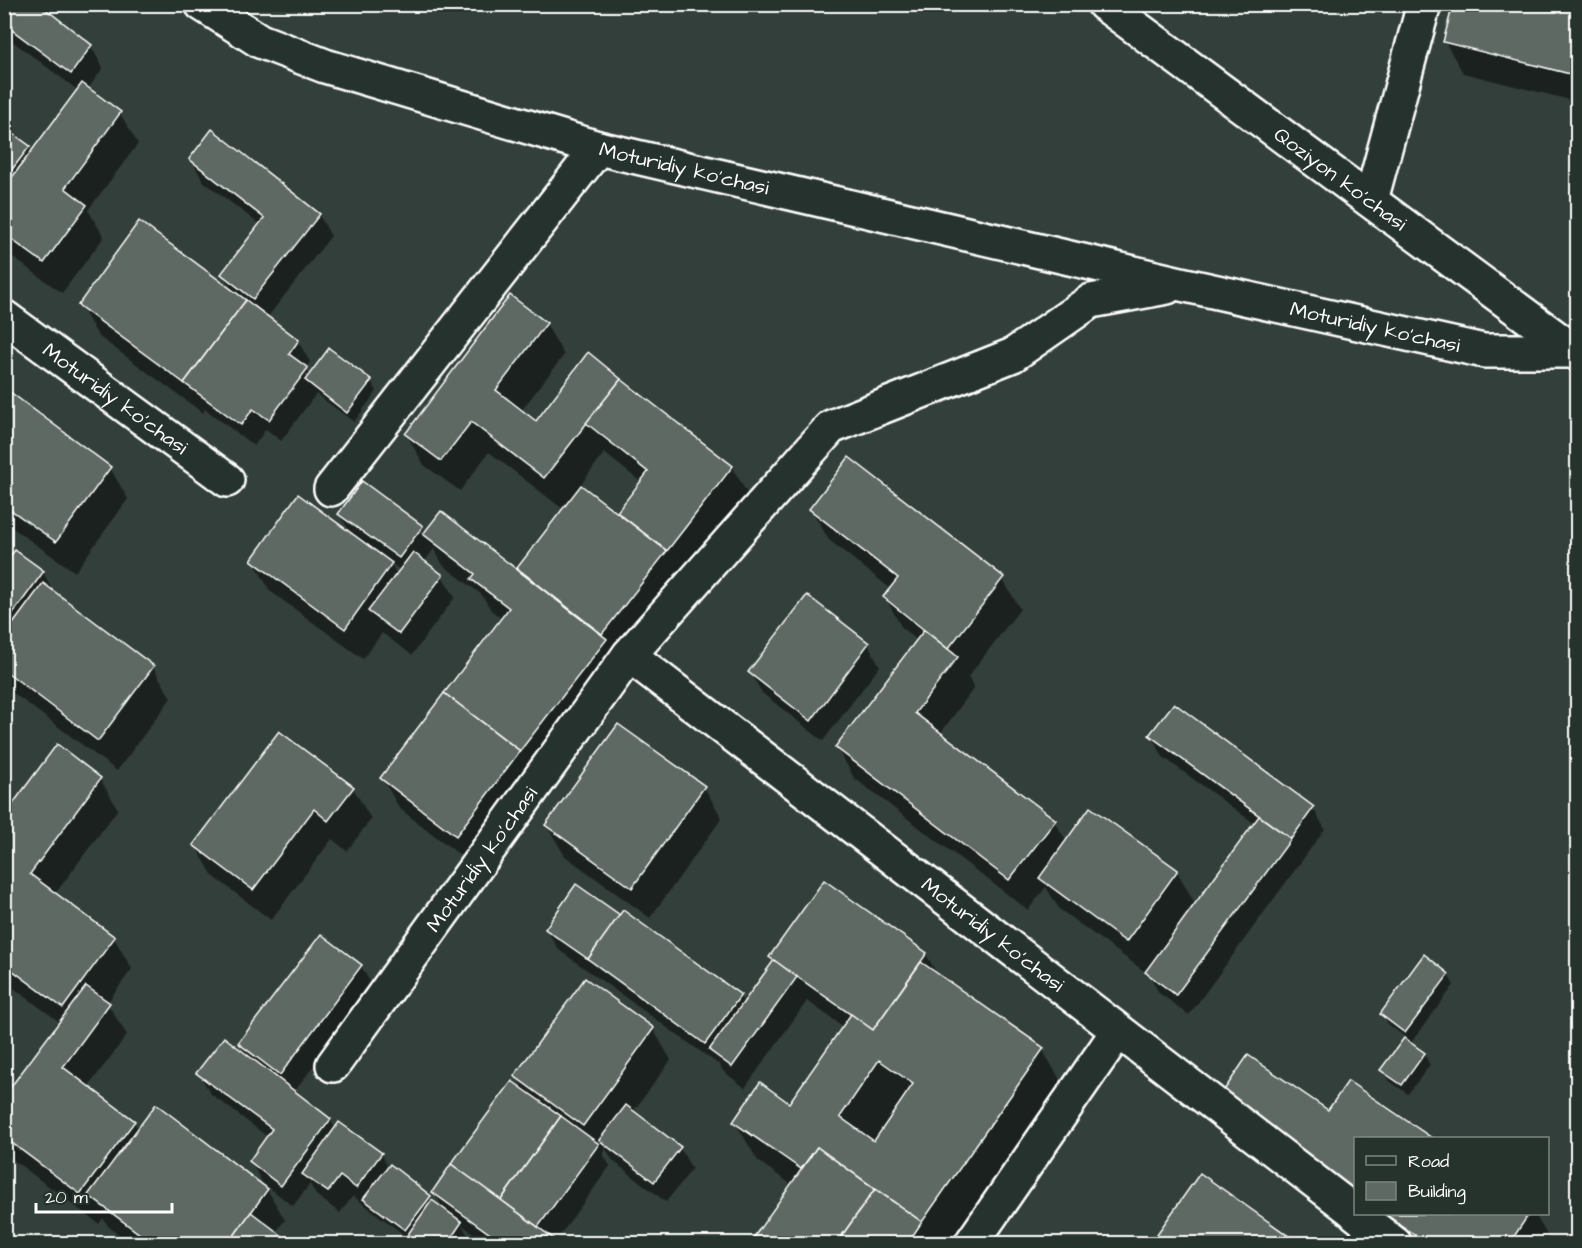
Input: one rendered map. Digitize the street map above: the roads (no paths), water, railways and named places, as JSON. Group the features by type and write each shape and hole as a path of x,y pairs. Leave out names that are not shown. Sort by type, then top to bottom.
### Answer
{"street":[{"name":"Moturidiy ko'chasi","path":"202,4 260,40 325,66 598,148 1181,284 1484,351 1575,352"},
{"name":"Qoziyon ko'chasi","path":"1104,4 1575,352"},
{"path":"1371,200 1424,4"},
{"path":"331,489 598,148"},
{"name":"Moturidiy ko'chasi","path":"333,1065 629,655 831,427 1013,355 1091,301 1181,284"},
{"name":"Moturidiy ko'chasi","path":"4,317 227,480"},
{"name":"Moturidiy ko'chasi","path":"629,655 1354,1211"},
{"path":"971,1244 1118,1031"},
{"name":"Moturidiy ko'chasi","path":"1359,1215 1395,1244"}]}
